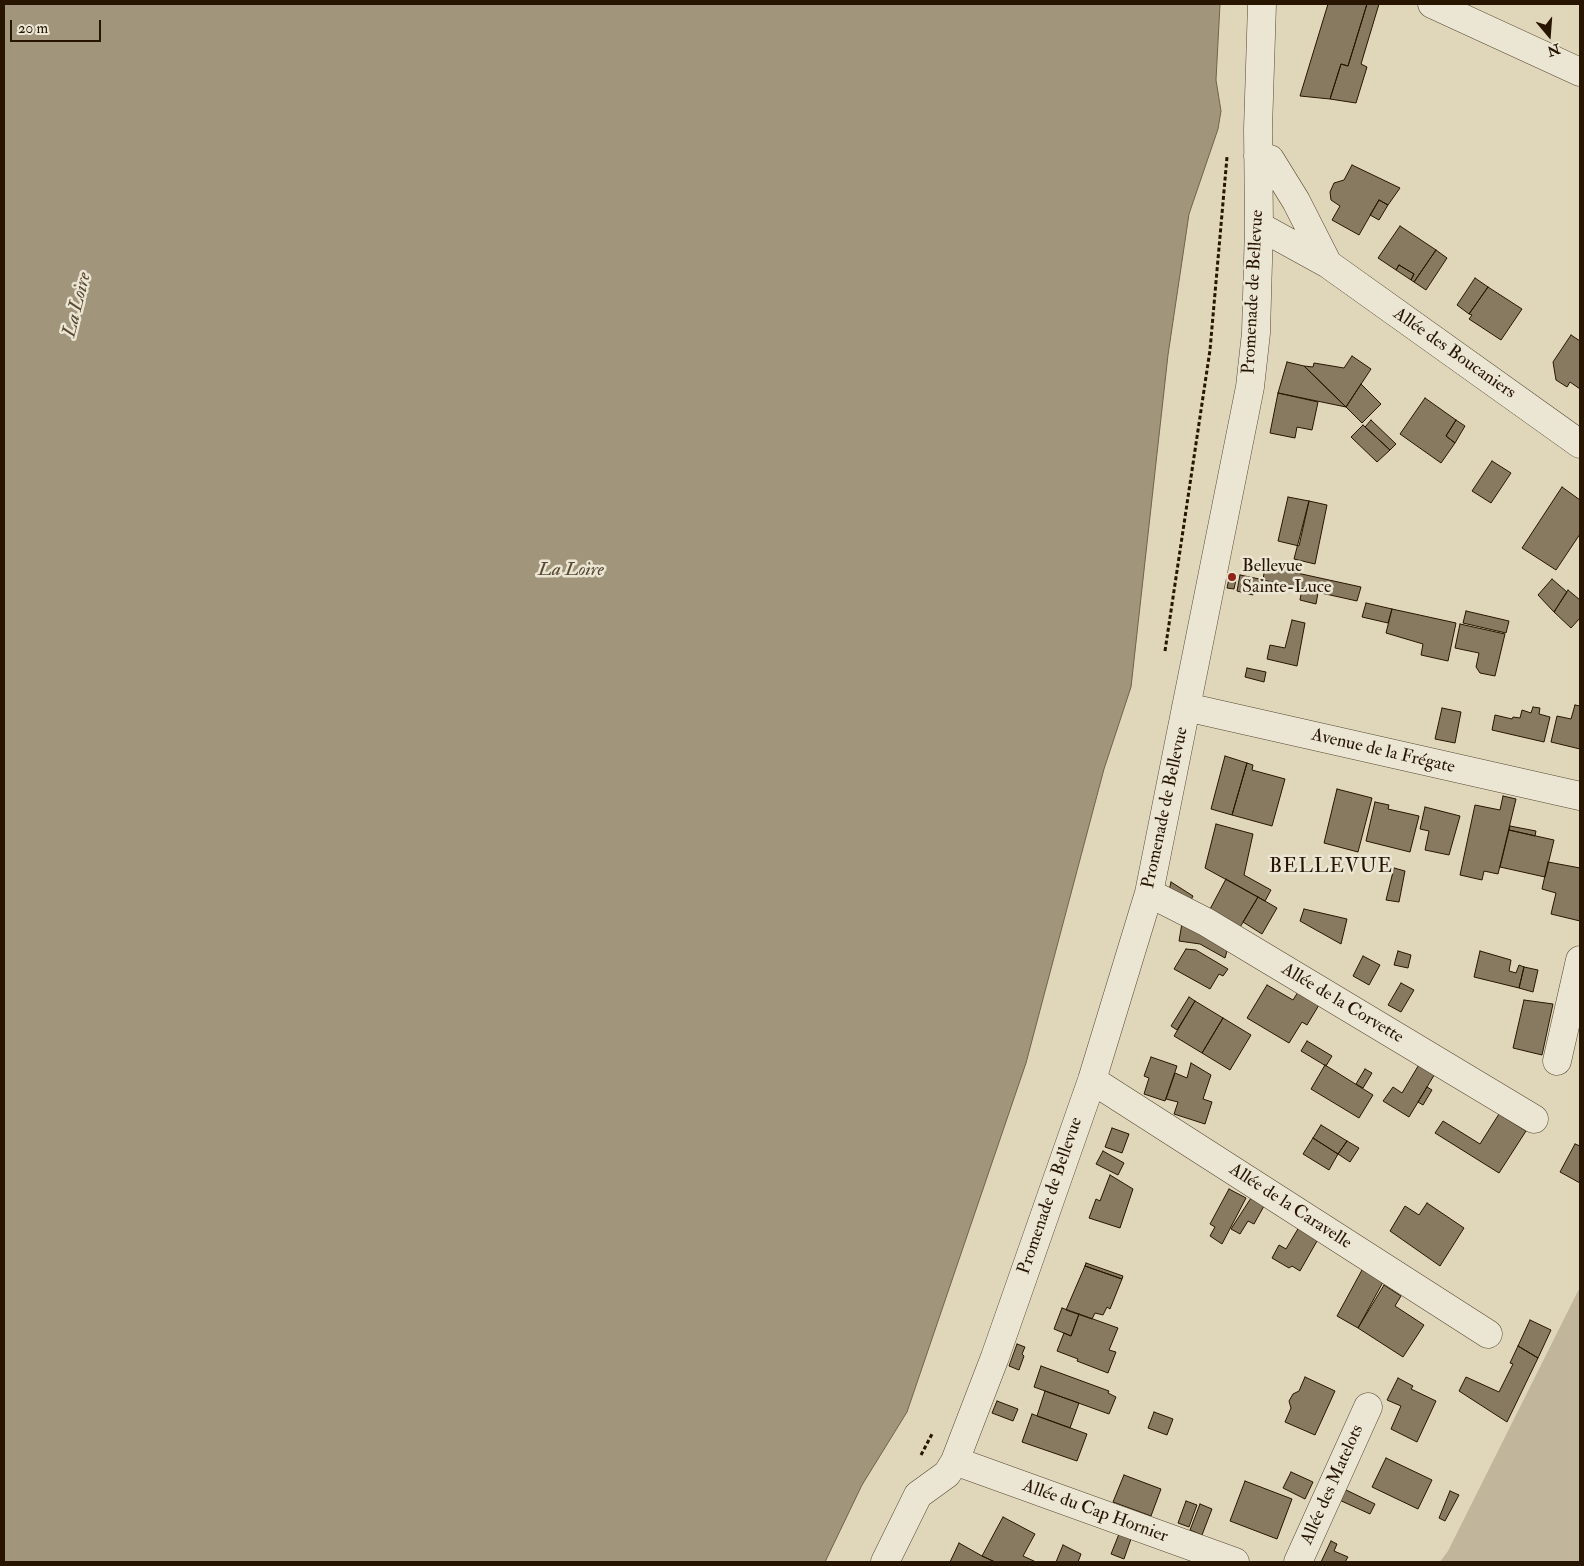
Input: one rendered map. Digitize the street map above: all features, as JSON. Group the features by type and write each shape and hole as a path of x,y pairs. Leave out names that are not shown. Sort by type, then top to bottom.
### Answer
{"street":[{"name":"Promenade de Bellevue","path":"885,1562 918,1495 947,1474 956,1461 995,1357 1092,1080 1148,893 1250,387 1256,333 1262,4"},
{"path":"1432,4 1580,72"},
{"name":"Allée des Boucaniers","path":"1258,156 1270,159 1296,201 1328,264"},
{"name":"Allée des Boucaniers","path":"1259,226 1328,264 1580,444"},
{"name":"Avenue de la Frégate","path":"1186,707 1580,796"},
{"name":"Allée de la Corvette","path":"1148,893 1206,922 1534,1119"},
{"path":"1557,1061 1580,960"},
{"name":"Allée de la Caravelle","path":"1092,1080 1488,1334"},
{"name":"Allée des Matelots","path":"1298,1562 1368,1407"},
{"name":"Allée du Cap Hornier","path":"956,1461 1235,1562"}],"path":[{"path":"1164,656 1210,350 1227,152"},
{"path":"915,1463 933,1431"}],"shaded area":[{"path":"1580,1287 1580,1562 1440,1562 1448,1551"}],"water":[{"name":"La Loire","path":"4,4 1220,4 1216,80 1221,111 1218,129 1189,214 1168,355 1131,687 1104,769 1026,1063 907,1412 862,1485 825,1562 4,1562"}],"building":[{"path":"1328,4 1367,4 1348,66 1341,64 1330,99 1300,96"},
{"path":"1367,4 1379,4 1361,64 1367,67 1356,103 1330,99 1341,64 1348,66"},
{"path":"1352,165 1400,188 1388,205 1379,200 1359,235 1332,220 1340,206 1331,200 1330,192 1334,183 1344,180"},
{"path":"1379,200 1388,205 1379,220 1370,215"},
{"path":"1400,226 1436,250 1414,282 1411,280 1414,274 1399,265 1396,270 1378,258"},
{"path":"1436,250 1447,258 1426,290 1414,282"},
{"path":"1399,265 1414,274 1411,280 1396,270"},
{"path":"1475,278 1488,287 1469,314 1457,305"},
{"path":"1488,287 1522,309 1501,340 1469,319 1472,315 1469,314"},
{"path":"1571,335 1580,341 1580,389 1570,382 1567,387 1556,380 1553,362"},
{"path":"1352,356 1371,369 1346,407 1304,366 1313,367 1314,363 1344,368"},
{"path":"1287,362 1304,366 1346,407 1278,393"},
{"path":"1361,384 1381,404 1362,423 1346,407"},
{"path":"1278,393 1318,402 1312,430 1297,427 1295,438 1270,433"},
{"path":"1425,398 1456,420 1446,436 1455,443 1441,463 1400,434"},
{"path":"1371,420 1396,444 1390,450 1365,427"},
{"path":"1456,420 1465,426 1455,443 1446,436"},
{"path":"1363,425 1390,450 1377,462 1351,437"},
{"path":"1492,461 1511,473 1491,503 1472,491"},
{"path":"1562,487 1580,500 1580,534 1556,570 1522,548"},
{"path":"1288,497 1309,501 1299,546 1278,541"},
{"path":"1309,501 1327,505 1315,564 1294,559"},
{"path":"1265,566 1361,587 1357,601 1263,580"},
{"path":"1230,574 1237,575 1234,589 1227,588"},
{"path":"1240,575 1264,580 1262,588 1255,587 1253,595 1237,591"},
{"path":"1552,579 1567,592 1554,612 1538,595"},
{"path":"1302,589 1318,593 1316,604 1300,600"},
{"path":"1568,590 1580,600 1580,618 1571,628 1554,612"},
{"path":"1366,603 1392,609 1388,623 1362,617"},
{"path":"1392,609 1456,623 1448,661 1421,655 1423,644 1386,633"},
{"path":"1466,611 1509,621 1506,633 1463,623"},
{"path":"1292,620 1305,623 1297,666 1267,659 1270,645 1285,648"},
{"path":"1460,624 1505,634 1495,676 1480,673 1476,667 1479,653 1455,648"},
{"path":"1247,668 1266,672 1264,682 1245,677"},
{"path":"1575,705 1580,706 1580,749 1551,742 1557,716 1571,719"},
{"path":"1533,707 1540,708 1539,714 1550,717 1544,742 1492,730 1495,715 1512,719 1513,717 1520,718 1522,710 1531,713"},
{"path":"1442,708 1461,712 1455,743 1435,739"},
{"path":"1225,756 1247,763 1232,815 1211,809"},
{"path":"1247,763 1253,765 1252,770 1285,779 1272,826 1232,815"},
{"path":"1337,789 1372,798 1358,852 1324,843"},
{"path":"1503,796 1516,799 1498,874 1484,871 1482,880 1460,875 1475,805 1500,810"},
{"path":"1375,802 1389,805 1388,809 1419,816 1410,852 1366,841"},
{"path":"1425,807 1460,816 1449,855 1425,850 1429,831 1420,829"},
{"path":"1216,824 1253,834 1244,875 1271,890 1265,901 1205,868"},
{"path":"1510,826 1536,831 1535,836 1509,830"},
{"path":"1509,830 1554,840 1545,877 1500,867"},
{"path":"1548,862 1580,868 1580,921 1551,914 1556,893 1542,889"},
{"path":"1394,868 1405,871 1399,902 1386,900"},
{"path":"1226,879 1258,897 1239,929 1209,911"},
{"path":"1171,882 1193,896 1188,906 1168,895"},
{"path":"1258,897 1277,908 1262,934 1243,922"},
{"path":"1304,909 1347,919 1341,944 1300,921"},
{"path":"1182,923 1226,941 1222,948 1227,951 1225,958 1200,944 1179,941"},
{"path":"1186,949 1196,950 1228,969 1223,976 1219,974 1210,989 1174,969"},
{"path":"1398,951 1411,955 1408,968 1394,965"},
{"path":"1480,951 1511,960 1509,971 1516,973 1519,965 1524,967 1519,988 1474,977"},
{"path":"1363,956 1380,965 1369,985 1353,976"},
{"path":"1524,967 1538,970 1533,992 1519,988"},
{"path":"1401,983 1414,990 1401,1012 1388,1005"},
{"path":"1267,985 1293,1000 1298,992 1319,1005 1307,1025 1302,1022 1289,1043 1247,1018"},
{"path":"1189,997 1195,1001 1177,1030 1171,1026"},
{"path":"1524,1000 1553,1004 1542,1055 1513,1048"},
{"path":"1195,1001 1223,1018 1202,1053 1174,1036"},
{"path":"1223,1018 1251,1035 1230,1070 1202,1053"},
{"path":"1307,1041 1332,1056 1326,1066 1301,1051"},
{"path":"1151,1057 1177,1066 1165,1101 1144,1094 1149,1078 1144,1076"},
{"path":"1423,1058 1439,1067 1409,1117 1383,1101 1393,1087 1402,1093"},
{"path":"1191,1063 1211,1075 1203,1099 1212,1102 1205,1124 1174,1114 1178,1102 1166,1099 1175,1073 1187,1078"},
{"path":"1325,1065 1373,1095 1359,1118 1311,1089"},
{"path":"1365,1069 1372,1073 1363,1088 1356,1084"},
{"path":"1427,1087 1432,1090 1423,1105 1418,1102"},
{"path":"1499,1114 1526,1131 1499,1173 1435,1133 1443,1121 1480,1144"},
{"path":"1321,1125 1347,1141 1338,1154 1313,1138"},
{"path":"1112,1128 1129,1134 1122,1153 1105,1147"},
{"path":"1313,1138 1338,1154 1329,1170 1303,1154"},
{"path":"1347,1141 1359,1148 1350,1162 1338,1154"},
{"path":"1575,1144 1580,1146 1580,1183 1560,1172"},
{"path":"1103,1151 1124,1163 1118,1175 1096,1164"},
{"path":"1110,1175 1133,1189 1120,1228 1089,1218 1096,1199 1100,1201"},
{"path":"1229,1189 1246,1198 1222,1244 1210,1236 1215,1227 1210,1224"},
{"path":"1251,1198 1264,1206 1254,1224 1248,1221 1240,1234 1231,1229"},
{"path":"1427,1203 1464,1228 1440,1266 1390,1231 1405,1206 1419,1215"},
{"path":"1302,1222 1321,1234 1300,1271 1292,1266 1289,1268 1272,1258 1279,1245 1286,1249"},
{"path":"1086,1263 1123,1276 1122,1279 1085,1266"},
{"path":"1085,1266 1122,1279 1110,1309 1107,1307 1103,1315 1095,1313 1092,1319 1066,1310"},
{"path":"1362,1270 1383,1282 1358,1328 1337,1316"},
{"path":"1384,1285 1401,1296 1395,1306 1424,1325 1403,1357 1358,1328"},
{"path":"1062,1308 1079,1314 1071,1336 1054,1329"},
{"path":"1079,1314 1118,1328 1109,1350 1116,1352 1108,1373 1057,1351 1064,1333 1071,1336"},
{"path":"1530,1320 1551,1330 1538,1358 1518,1346"},
{"path":"1017,1344 1025,1347 1019,1370 1009,1366"},
{"path":"1518,1346 1538,1358 1507,1422 1459,1391 1466,1377 1499,1392 1513,1364 1510,1363"},
{"path":"1041,1366 1109,1391 1108,1393 1116,1397 1109,1414 1034,1387"},
{"path":"1305,1377 1335,1391 1315,1435 1285,1422 1291,1408 1289,1401 1293,1394 1299,1391"},
{"path":"1398,1378 1413,1386 1411,1389 1436,1401 1417,1442 1391,1429 1401,1406 1387,1400"},
{"path":"1045,1391 1079,1403 1070,1428 1037,1416"},
{"path":"997,1401 1018,1409 1013,1421 992,1413"},
{"path":"1154,1412 1173,1419 1167,1435 1148,1428"},
{"path":"1032,1414 1087,1434 1077,1461 1022,1442"},
{"path":"1386,1458 1432,1480 1418,1509 1372,1487"},
{"path":"1291,1472 1313,1482 1305,1499 1283,1488"},
{"path":"1124,1475 1161,1489 1151,1516 1113,1502"},
{"path":"1245,1481 1292,1499 1277,1539 1230,1521"},
{"path":"1342,1488 1375,1504 1370,1514 1337,1499"},
{"path":"1450,1491 1459,1495 1445,1521 1439,1518"},
{"path":"1186,1501 1197,1505 1189,1527 1178,1523"},
{"path":"1200,1504 1212,1509 1202,1535 1190,1530"},
{"path":"1003,1517 1035,1534 1023,1556 1036,1562 995,1562 982,1556"},
{"path":"1119,1534 1131,1539 1124,1559 1111,1554"},
{"path":"1331,1541 1337,1544 1334,1551 1348,1557 1345,1562 1321,1562"},
{"path":"959,1543 982,1556 995,1562 950,1562"},
{"path":"1063,1545 1081,1554 1078,1562 1056,1562"}],"place":[{"name":"Bellevue Sainte-Luce","path":"1232,577"}],"district":[{"name":"BELLEVUE","path":"1331,868"}]}
